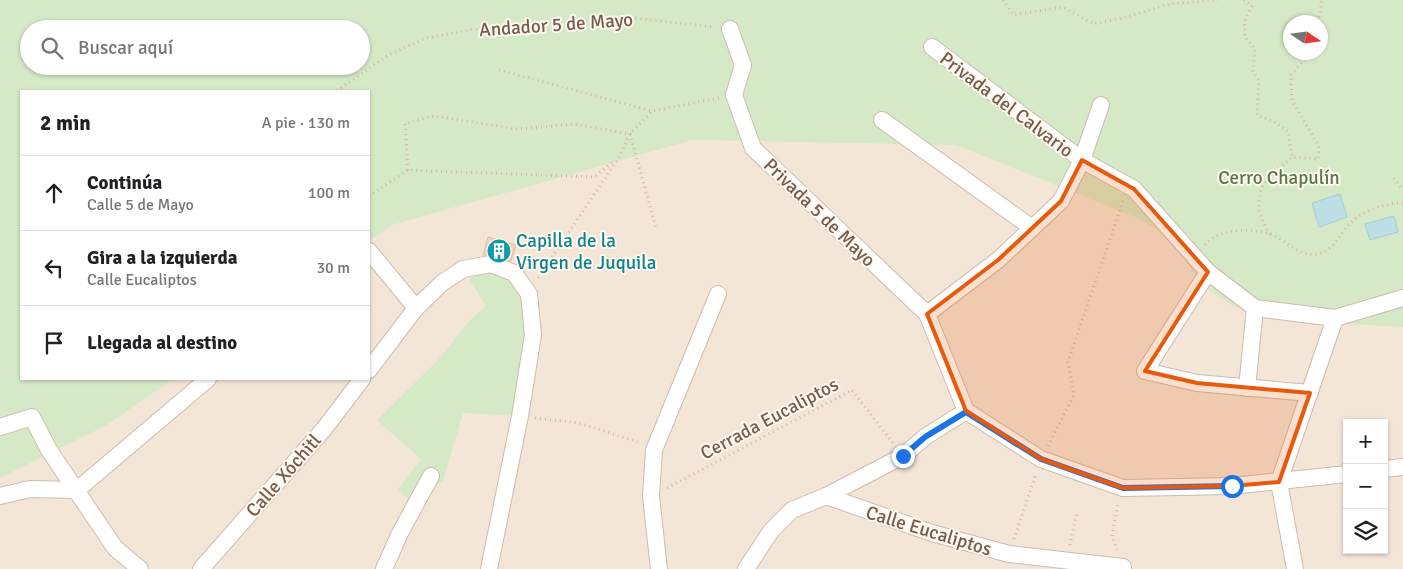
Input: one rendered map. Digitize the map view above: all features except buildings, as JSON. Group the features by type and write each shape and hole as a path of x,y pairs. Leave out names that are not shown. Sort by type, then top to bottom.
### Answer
{"street":[{"path":"730,29 742,65 734,95"},
{"name":"Privada del Calvario","path":"932,47 1082,160 1134,189 1208,272 1255,308"},
{"name":"Privada 5 de Mayo","path":"734,95 753,148 927,314"},
{"path":"1101,105 1082,160 1062,201 998,260 927,314 966,412 1041,459 1123,488 1232,486 1343,474"},
{"path":"882,120 1032,228"},
{"path":"370,252 416,308"},
{"path":"370,369 416,308 442,283 463,269 492,264 514,274 528,294 533,335 520,416 489,569"},
{"path":"1208,272 1145,371 1197,384 1310,393"},
{"path":"659,569 651,496 654,450 718,294"},
{"path":"1247,388 1255,308 1335,318 1403,298"},
{"path":"1295,569 1279,482 1335,318"},
{"path":"0,496 30,489 77,490 207,380"},
{"name":"Calle Xóchitl","path":"200,569 324,429 361,380"},
{"name":"Calle Eucaliptos","path":"746,569 771,531 792,510 826,496 903,456 925,437 966,412"},
{"path":"0,427 32,417 49,450 115,548 140,569"},
{"path":"1388,469 1403,467"},
{"path":"384,569 400,533 432,476"},
{"name":"Calle Eucaliptos","path":"826,496 932,533 1009,554 1123,567"}],"path":[{"path":"1003,0 1014,15 1063,7 1094,24 1130,16 1169,4 1218,0"},
{"path":"1244,0 1252,6 1244,22 1245,37 1256,49 1253,71 1259,81 1257,115 1273,121 1288,131 1292,156"},
{"path":"1319,15 1322,0"},
{"name":"Andador 5 de Mayo","path":"370,68 388,55 426,38 470,30 625,17 730,29"},
{"path":"1270,234 1265,228 1258,207 1266,180 1292,156 1318,158 1319,146 1292,100 1291,75 1303,60"},
{"path":"500,70 652,111 734,95"},
{"name":"Andador 5 de Mayo","path":"338,90 360,75"},
{"path":"528,294 618,158 630,134 652,111"},
{"path":"408,170 405,123 434,116 518,129 574,124 630,134"},
{"path":"630,134 656,228"},
{"path":"370,195 408,170 594,177 618,158"},
{"path":"1394,178 1403,190"},
{"path":"1009,554 1041,459 1074,395 1068,362 1128,186"},
{"path":"1196,258 1209,240 1228,232 1247,230 1270,234 1305,253 1320,254 1335,243 1348,225 1363,212 1387,204 1403,203"},
{"name":"Cerrada Eucaliptos","path":"651,496 852,390 903,456"},
{"path":"520,416 580,423 642,443 654,450"},
{"path":"1123,488 1117,506 1112,536 1123,567"},
{"path":"1067,562 1077,512"}],"highlighted area":[{"path":"1082,160 1134,189 1208,272 1145,371 1197,383 1310,393 1279,482 1232,486 1123,488 1041,459 966,411 927,314 998,260 1061,201"}],"shaded area":[{"path":"995,0 1283,52 1283,60 1326,60 1403,74 1403,569 0,569 0,335 20,380 370,380 370,91"}],"green space":[{"name":"Cerro Chapulín","path":"0,0 1403,0 1403,327 1292,321 1232,305 1204,287 1172,241 1140,219 956,145 692,140 392,225 370,240 370,90 20,90 20,380 172,380 107,425 0,478"},
{"path":"491,264 529,294 520,416 463,413 443,481 409,501 398,489 421,459 377,420 437,361 471,319 486,306 463,269"}],"water":[{"path":"1340,194 1347,217 1319,227 1312,203"},
{"path":"1394,216 1398,232 1370,240 1365,224"}],"place":[{"name":"Capilla de la Virgen de Juquila","path":"499,251"}],"route":[{"path":"903,456 925,437 966,412 1041,459 1123,488 1232,486"}]}
